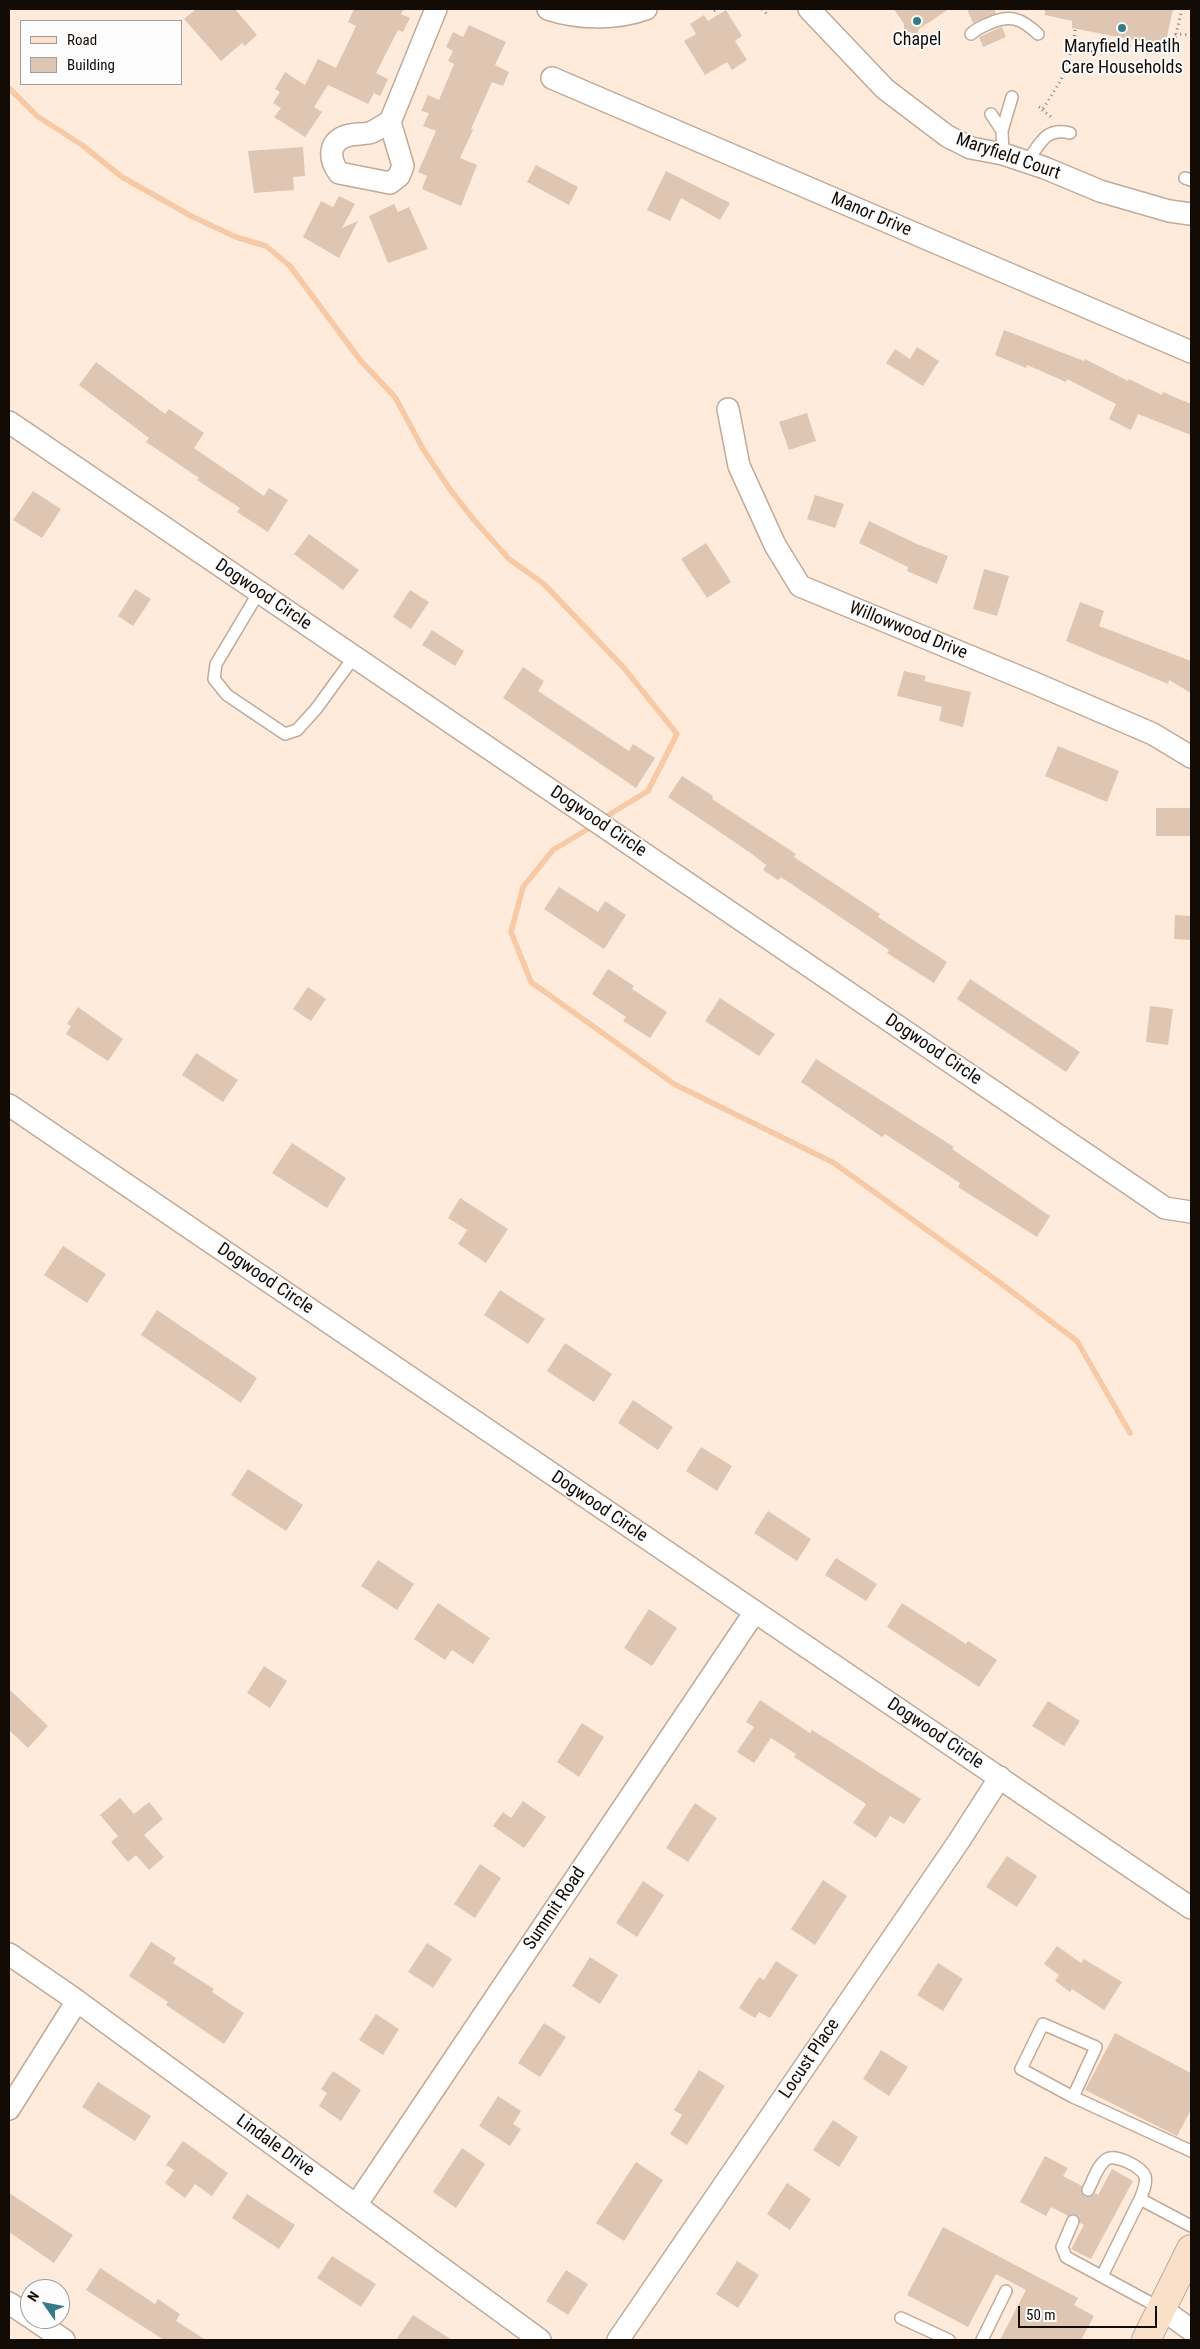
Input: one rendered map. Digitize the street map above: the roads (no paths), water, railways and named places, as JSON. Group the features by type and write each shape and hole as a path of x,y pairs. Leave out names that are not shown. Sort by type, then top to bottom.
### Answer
{"main road":[{"path":"1146,2340 1191,2249"}],"street":[{"path":"390,122 436,9"},
{"path":"548,9 561,13 613,17 646,9"},
{"name":"Maryfield Court","path":"809,9 885,89 939,130 971,148 1003,154 1028,162 1100,191 1169,211 1191,214"},
{"name":"Manor Drive","path":"552,78 1191,352"},
{"name":"Willowwood Drive","path":"728,409 739,466 775,545 800,586 1153,734 1191,757"},
{"name":"Dogwood Circle","path":"9,422 1165,1208 1191,1212"},
{"name":"Dogwood Circle","path":"9,1105 754,1613 1000,1777 1191,1908"},
{"name":"Summit Road","path":"356,2205 754,1613"},
{"name":"Locust Place","path":"618,2340 959,1841 1000,1777"},
{"name":"Lindale Drive","path":"9,1954 77,2001 540,2340"},
{"path":"9,2110 77,2001"},
{"path":"9,2302 20,2310"},
{"path":"1162,2309 1191,2330"},
{"path":"48,2329 64,2340"}],"lane":[{"path":"971,34 975,30 1000,19 1011,18 1028,24 1038,34"},
{"path":"1003,154 1002,131 1012,97"},
{"path":"991,114 1002,131"},
{"path":"1028,162 1048,134 1059,130 1070,133"},
{"path":"260,592 216,664 214,679 227,694 285,734 297,730 310,716 354,656"},
{"path":"1073,2096 1096,2047 1043,2024 1021,2069 1073,2096 1191,2151"},
{"path":"1088,2190 1103,2163 1107,2159 1115,2157 1139,2168 1144,2174 1146,2181 1140,2199 1102,2276"},
{"path":"1140,2199 1191,2226"},
{"path":"1073,2221 1062,2247 1066,2257 1162,2309"},
{"path":"982,2340 1006,2292"},
{"path":"901,2318 950,2340"}],"waterway":[{"path":"9,88 37,116 82,145 122,177 193,217 236,237 266,246 290,266 360,360 395,397 423,449 449,488 474,520 509,559 544,584 624,668 677,734 648,791 602,819"},
{"path":"593,826 553,850 523,887 511,932 531,982 674,1084 834,1163 999,1282 1077,1341 1130,1433"}],"place":[{"name":"Chapel","path":"917,21"},
{"name":"Maryfield Heatlh Care Households","path":"1122,28"}]}
